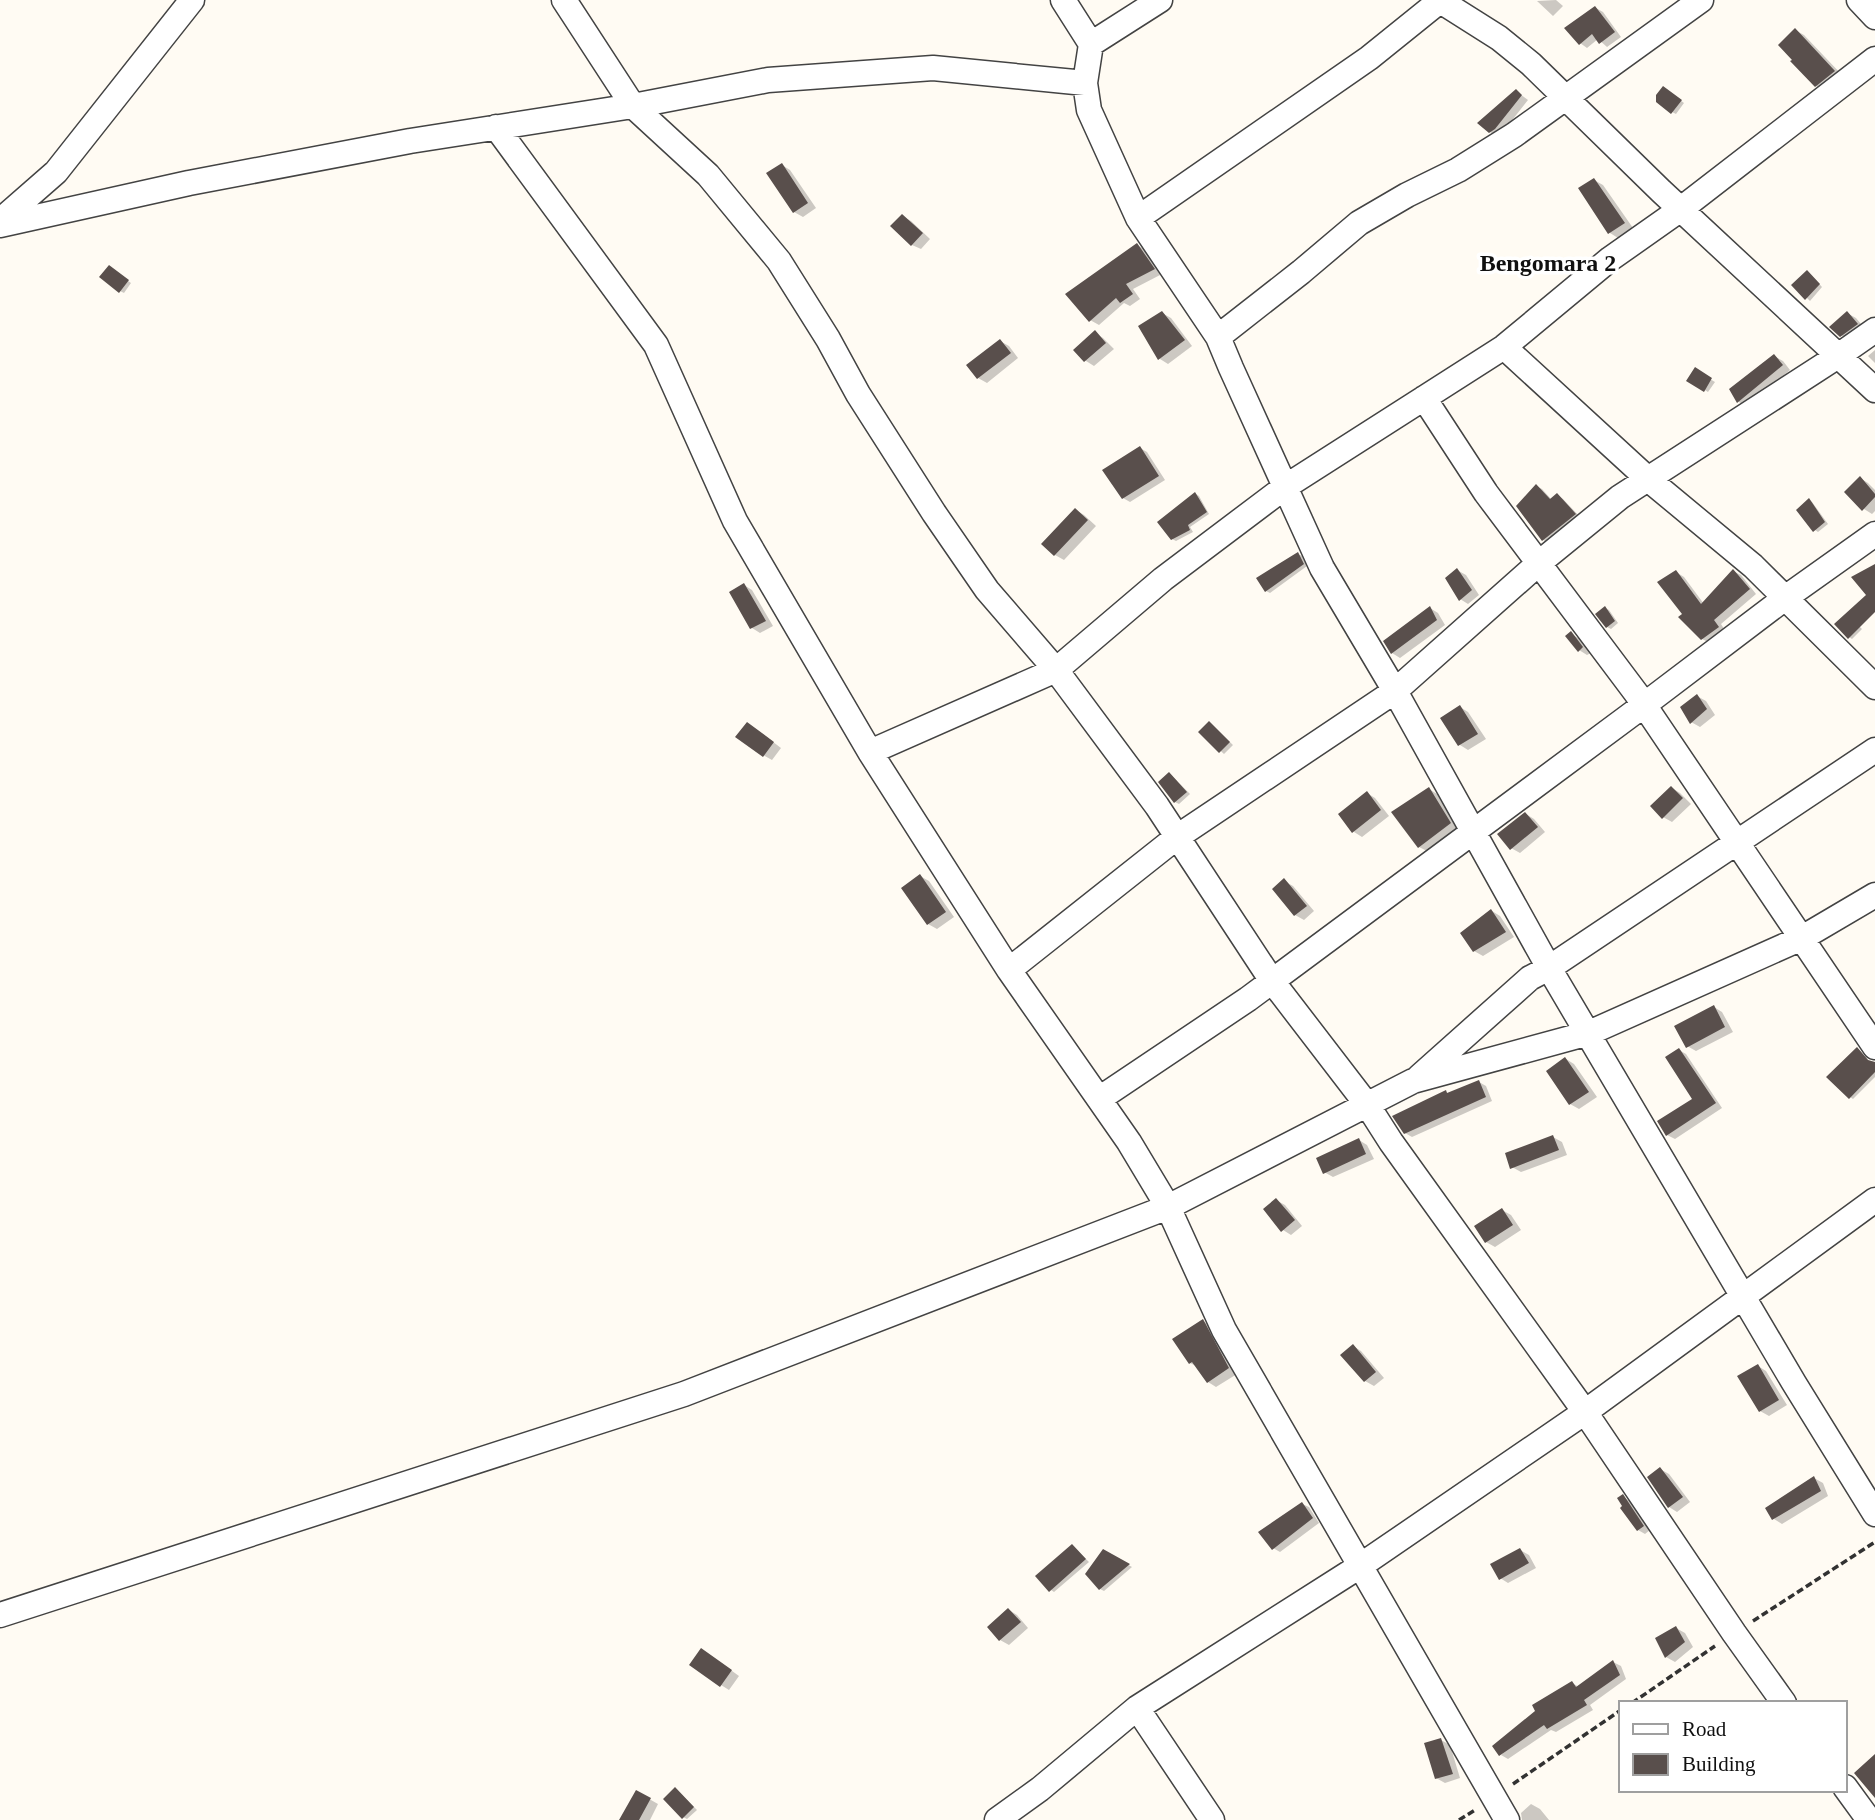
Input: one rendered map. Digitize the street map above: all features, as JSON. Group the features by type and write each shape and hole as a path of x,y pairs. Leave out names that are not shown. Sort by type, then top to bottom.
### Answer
{"street":[{"path":"0,223 56,172 192,0"},
{"path":"565,0 633,106 708,175 779,261 828,339 858,394 987,590 1056,670 1157,806 1272,981 1368,1106 1585,1412 1783,1701"},
{"path":"1063,0 1091,44 1085,83 1089,110 1138,218 1218,337 1322,568 1395,691 1549,968 1742,1297 1875,1514"},
{"path":"1091,44 1160,0"},
{"path":"1138,218 1368,58 1440,0 1499,38 1531,64 1875,390"},
{"path":"1218,337 1359,223 1458,170 1514,135 1701,0"},
{"path":"1859,0 1875,16"},
{"path":"870,751 1056,670 1163,579 1285,487 1504,347 1610,259 1681,209 1875,59"},
{"path":"0,223 189,183 410,141 633,106 768,80 933,68 1085,83"},
{"path":"496,127 656,345 735,522 870,751 1009,970 1129,1142 1168,1207 1224,1330 1507,1820"},
{"path":"1009,970 1177,837 1395,691 1539,563 1620,497 1875,330"},
{"path":"1504,347 1648,479 1753,566 1875,687"},
{"path":"1424,398 1486,493 1644,705 1875,1047"},
{"path":"1099,1099 1272,981 1785,598 1875,534"},
{"path":"0,1615 684,1394 1168,1207 1413,1081 1530,978 1549,968 1875,750"},
{"path":"1413,1081 1589,1034 1802,938 1875,895"},
{"path":"997,1820 1040,1789 1137,1708 1360,1566 1585,1412 1875,1200"},
{"path":"1137,1708 1212,1820"},
{"path":"1847,1790 1869,1820"}],"path":[{"path":"1459,1820 1619,1711"}],"building":[{"path":"1595,6 1615,32 1599,44 1592,34 1579,45 1564,28"},
{"path":"1795,28 1835,71 1815,87 1778,45"},
{"path":"1663,86 1682,100 1671,114 1656,102 1656,95"},
{"path":"1516,89 1522,95 1495,129 1489,133 1477,123"},
{"path":"782,163 808,203 793,213 766,173"},
{"path":"1594,178 1625,223 1608,234 1578,188"},
{"path":"902,214 923,233 911,246 890,226"},
{"path":"1137,243 1155,269 1126,284 1133,294 1120,303 1116,298 1089,322 1065,294"},
{"path":"109,265 129,280 119,293 99,277"},
{"path":"1807,270 1820,284 1805,300 1791,285"},
{"path":"1162,311 1185,340 1158,360 1138,326"},
{"path":"1847,311 1858,324 1840,337 1829,327"},
{"path":"1095,330 1106,343 1084,362 1073,350"},
{"path":"1000,339 1011,353 977,379 966,365"},
{"path":"1774,354 1783,365 1737,403 1729,389"},
{"path":"1695,367 1712,378 1704,392 1686,381"},
{"path":"1140,446 1159,476 1122,499 1102,470"},
{"path":"1860,476 1875,494 1862,511 1844,492"},
{"path":"1536,484 1550,499 1557,493 1576,514 1542,541 1516,506"},
{"path":"1195,492 1207,512 1188,525 1190,530 1171,540 1157,522"},
{"path":"1809,498 1825,522 1813,532 1796,510"},
{"path":"1075,508 1088,520 1054,556 1041,544"},
{"path":"1298,552 1304,564 1265,592 1256,578"},
{"path":"1875,564 1875,612 1848,639 1834,624 1866,595 1851,577"},
{"path":"1457,568 1472,590 1459,601 1445,578"},
{"path":"1733,569 1750,589 1714,620 1719,627 1701,640 1678,617 1682,614 1657,582 1676,570 1701,604"},
{"path":"744,583 766,621 750,629 729,592"},
{"path":"1430,606 1437,620 1391,654 1383,641"},
{"path":"1605,606 1615,621 1606,628 1595,614"},
{"path":"1571,631 1583,647 1578,652 1565,636"},
{"path":"1697,694 1707,709 1690,724 1680,707"},
{"path":"1460,705 1478,734 1458,746 1440,718"},
{"path":"1209,721 1230,742 1219,753 1198,732"},
{"path":"747,722 774,742 763,757 735,737"},
{"path":"1169,772 1187,792 1174,803 1158,782"},
{"path":"1671,786 1683,798 1662,819 1650,806"},
{"path":"1429,787 1451,823 1418,848 1391,812"},
{"path":"1367,791 1381,810 1352,833 1338,814"},
{"path":"1525,812 1538,827 1510,850 1497,834"},
{"path":"920,874 946,912 927,925 901,888"},
{"path":"1284,878 1307,906 1294,916 1272,889"},
{"path":"1491,909 1506,932 1473,952 1460,933"},
{"path":"1714,1005 1725,1027 1686,1048 1674,1026"},
{"path":"1857,1047 1868,1060 1875,1062 1875,1072 1849,1099 1826,1077"},
{"path":"1679,1048 1716,1103 1666,1136 1657,1121 1692,1099 1665,1057"},
{"path":"1565,1057 1589,1092 1569,1105 1546,1071"},
{"path":"1479,1080 1486,1097 1404,1134 1392,1116 1446,1090 1447,1093"},
{"path":"1553,1135 1559,1150 1510,1169 1505,1153"},
{"path":"1359,1138 1366,1154 1323,1174 1316,1158"},
{"path":"1276,1198 1295,1220 1281,1232 1263,1209"},
{"path":"1502,1208 1513,1225 1485,1243 1474,1226"},
{"path":"1203,1319 1229,1368 1207,1383 1192,1362 1189,1364 1172,1339"},
{"path":"1353,1344 1376,1372 1364,1382 1340,1355"},
{"path":"1758,1364 1779,1400 1759,1412 1737,1376"},
{"path":"1660,1467 1683,1497 1668,1508 1647,1477"},
{"path":"1814,1476 1821,1491 1772,1520 1765,1508"},
{"path":"1623,1494 1644,1526 1637,1531 1620,1508 1622,1506 1617,1498"},
{"path":"1302,1502 1313,1518 1272,1550 1258,1532"},
{"path":"1072,1544 1086,1559 1049,1592 1035,1576"},
{"path":"1520,1548 1529,1563 1499,1580 1490,1564"},
{"path":"1103,1549 1130,1564 1099,1590 1085,1574"},
{"path":"1008,1608 1021,1622 999,1641 987,1627"},
{"path":"1676,1626 1685,1642 1665,1658 1655,1638"},
{"path":"701,1648 732,1670 720,1687 689,1665"},
{"path":"1613,1660 1620,1675 1584,1700 1587,1705 1547,1729 1544,1725 1499,1756 1492,1746 1535,1711 1532,1705 1572,1681 1576,1687"},
{"path":"1441,1738 1453,1774 1435,1779 1424,1743"},
{"path":"1875,1754 1875,1798 1854,1773"},
{"path":"675,1787 694,1807 682,1819 663,1799"},
{"path":"636,1790 651,1798 639,1820 619,1820"}],"district":[{"name":"Bengomara 2","path":"1548,263"}]}
